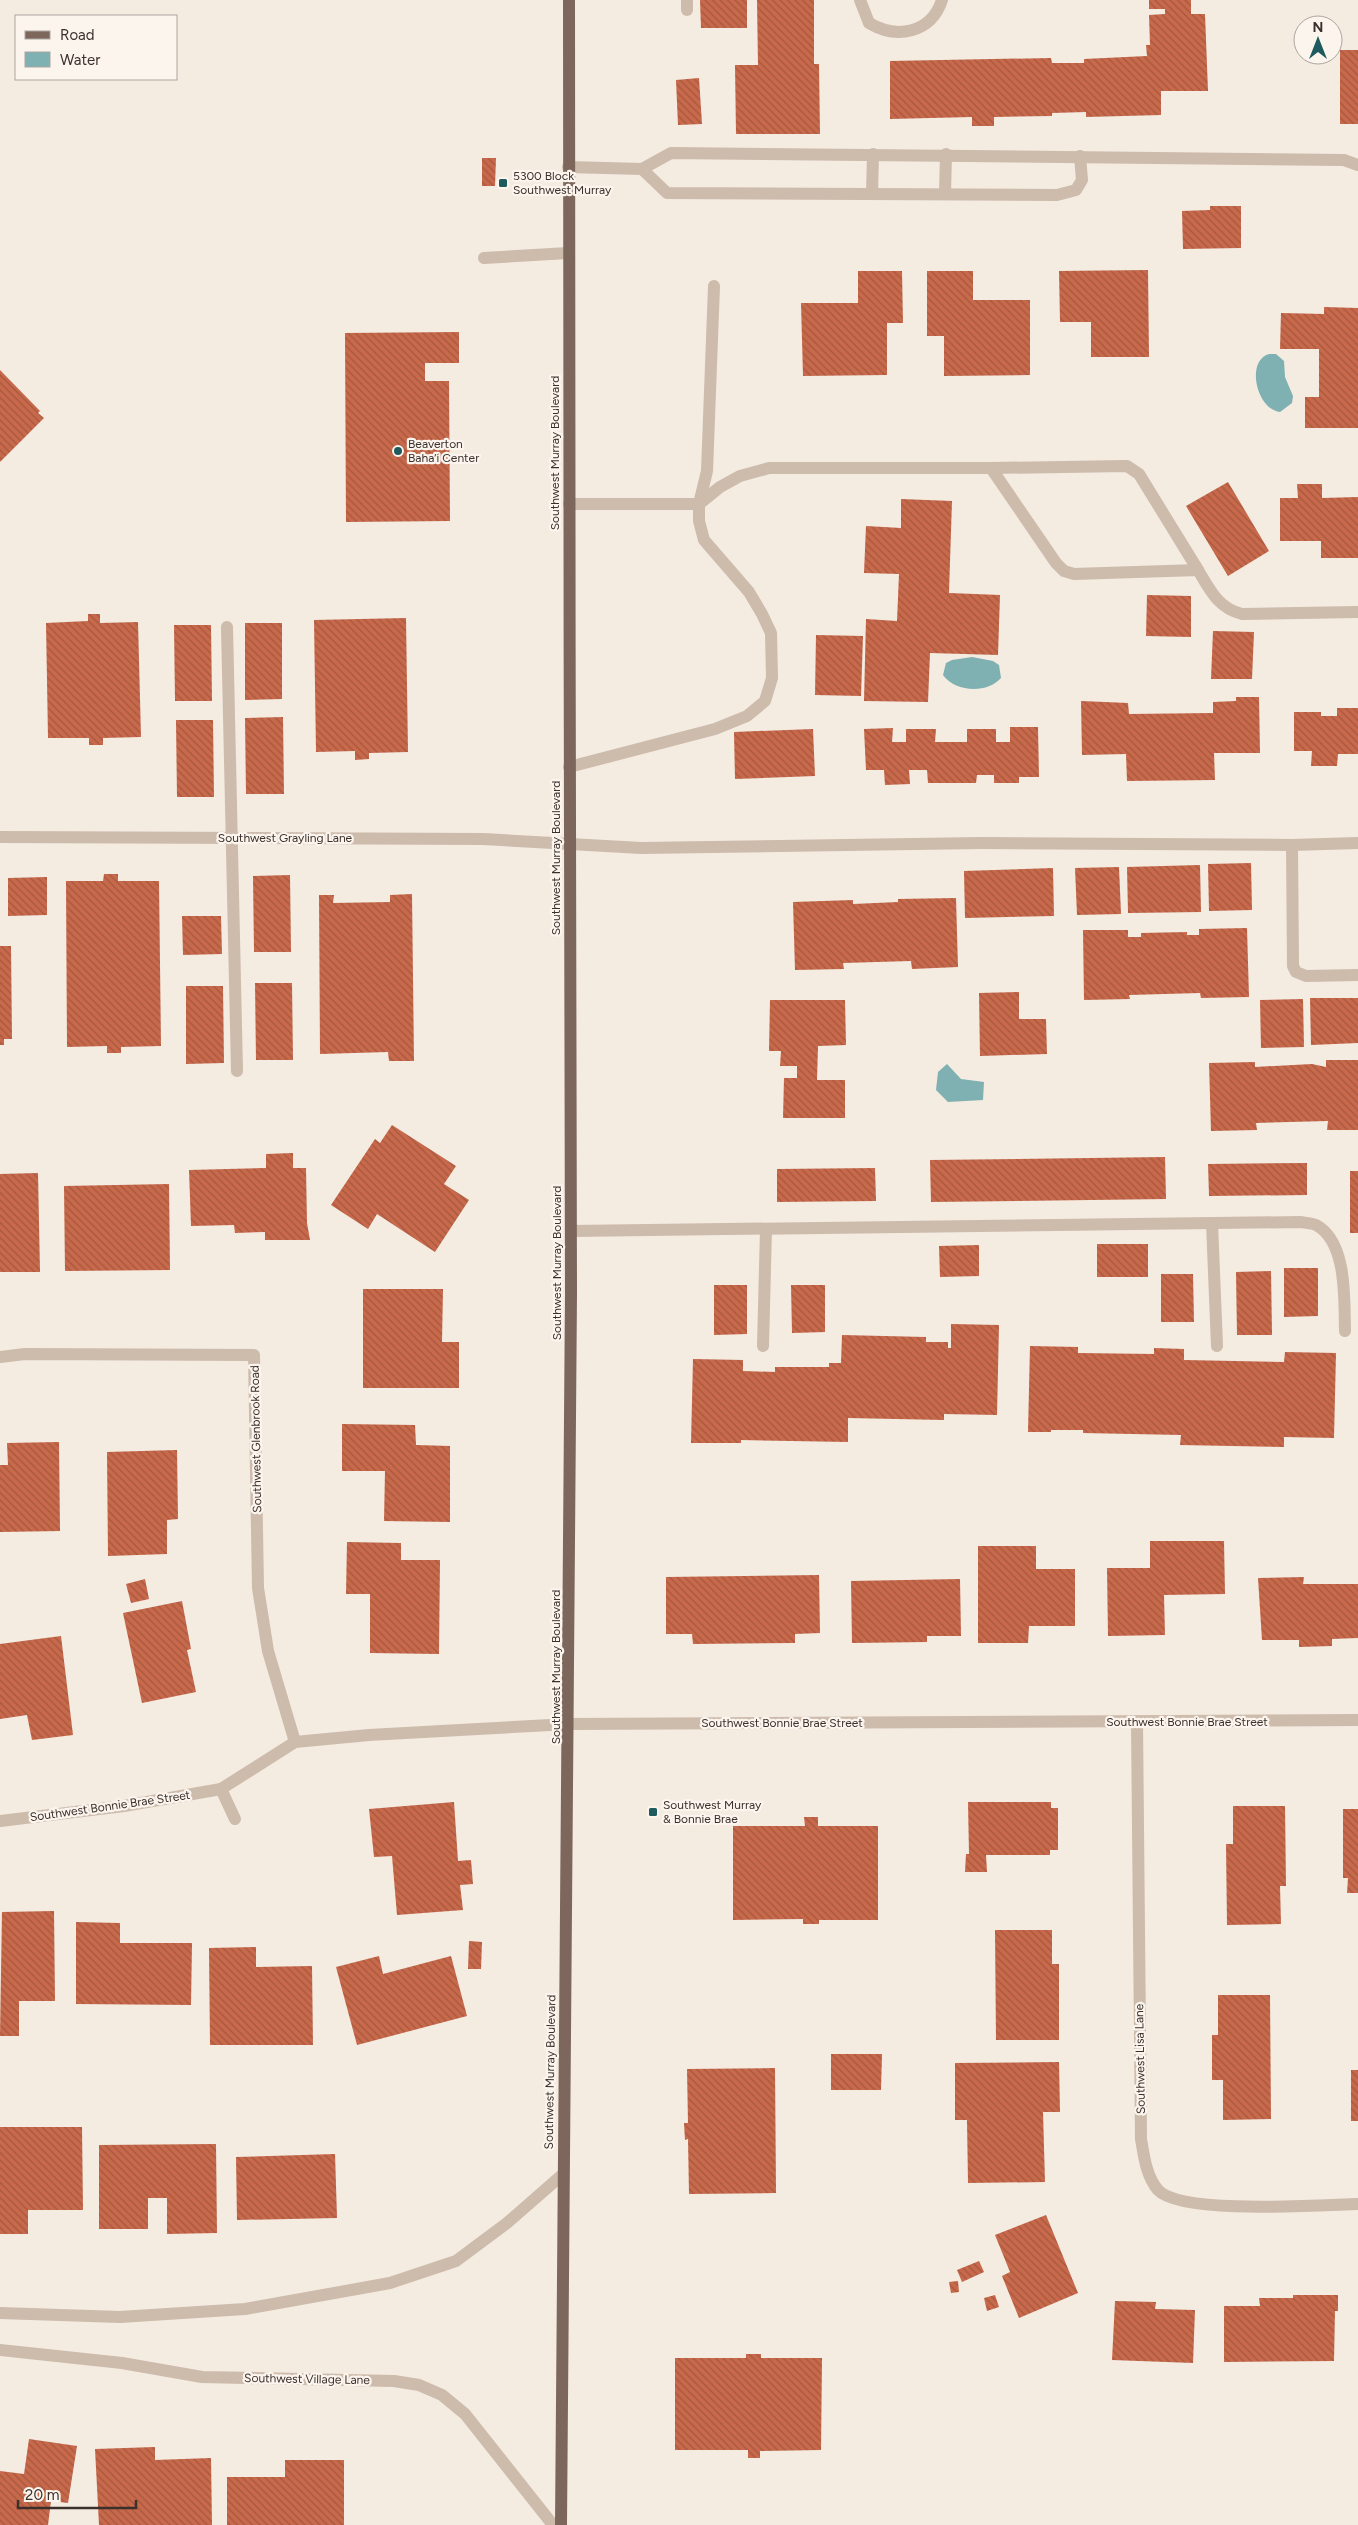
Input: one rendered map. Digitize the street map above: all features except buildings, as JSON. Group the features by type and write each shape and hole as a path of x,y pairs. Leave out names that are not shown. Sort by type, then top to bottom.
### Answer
{"main road":[{"name":"Southwest Murray Boulevard","path":"561,2525 562,2175 569,1724 571,1231 569,0"}],"street":[{"path":"860,0 868,23 882,31 894,33 908,32 931,18 942,0"},
{"path":"568,167 642,169 671,153 946,154 1344,160 1358,165"},
{"path":"872,194 873,154"},
{"path":"945,194 946,154"},
{"path":"642,169 667,193 1057,195 1076,190 1082,180 1080,156"},
{"path":"484,258 568,253"},
{"path":"569,767 715,729 747,716 765,701 772,678 771,633 749,592 704,540 699,521 699,504 708,471 714,286"},
{"path":"569,504 699,504 720,487 740,476 769,468 1128,466 1139,474 1217,600 1234,612 1242,614 1358,612"},
{"path":"991,468 1056,564 1064,571 1074,574 1198,570"},
{"path":"227,627 237,1071"},
{"name":"Southwest Grayling Lane","path":"0,837 483,838 641,848 981,843 1292,845 1358,843"},
{"path":"1292,845 1293,966 1296,972 1306,976 1358,975"},
{"path":"571,1231 1301,1222 1317,1226 1330,1239 1342,1263 1345,1332"},
{"path":"1212,1223 1217,1346"},
{"path":"763,1346 766,1229"},
{"name":"Southwest Glenbrook Road","path":"0,1357 25,1354 254,1356 258,1588 268,1651 295,1742"},
{"name":"Southwest Bonnie Brae Street","path":"0,1821 124,1806 221,1789 295,1742 369,1735 569,1724 1358,1720"},
{"name":"Southwest Lisa Lane","path":"1137,1722 1141,2139 1146,2166 1152,2180 1158,2190 1186,2203 1218,2205 1358,2204"},
{"path":"221,1789 235,1818"},
{"path":"0,2313 120,2317 246,2309 390,2284 456,2261 507,2223 562,2175"},
{"name":"Southwest Village Lane","path":"0,2350 122,2364 202,2377 394,2381 419,2385 442,2395 466,2414 553,2525"}],"water":[{"path":"1269,354 1276,354 1284,361 1285,377 1293,396 1292,403 1280,412 1272,409 1265,403 1257,385 1257,366 1262,358"},
{"path":"972,657 993,661 999,665 1001,678 988,687 971,689 955,685 943,675 946,663 952,660"},
{"path":"947,1064 961,1079 984,1082 983,1100 948,1102 936,1090 938,1072"}],"place":[{"name":"5300 Block Southwest Murray","path":"503,183"},
{"name":"Beaverton Baha’i Center","path":"398,451"},
{"name":"Southwest Murray & Bonnie Brae","path":"653,1812"}]}
